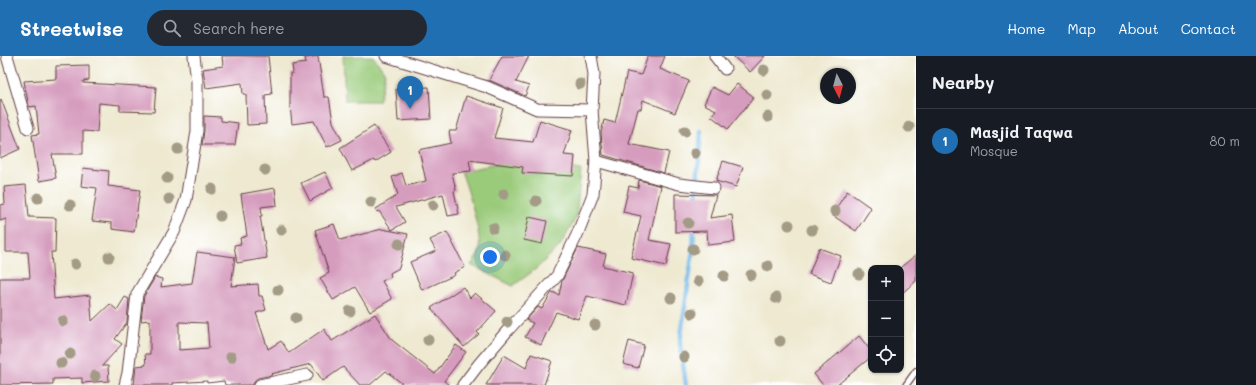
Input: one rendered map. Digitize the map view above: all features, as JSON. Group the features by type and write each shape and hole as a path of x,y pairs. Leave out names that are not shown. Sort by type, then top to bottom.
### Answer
{"street":[{"path":"7,56 28,128"},
{"path":"125,385 128,373 136,294 174,232 186,200 196,131 197,82 194,56"},
{"path":"386,56 487,87 538,109 592,110"},
{"path":"463,385 478,364 557,276 577,235 593,194 596,161 592,110 594,74 591,56"},
{"path":"714,56 725,69"},
{"path":"596,161 679,184 714,188"},
{"path":"260,385 307,375"}],"lane":[{"path":"906,385 916,371"}],"green space":[{"path":"343,56 373,56 385,73 379,101 345,101"},
{"path":"513,161 581,170 576,218 560,246 537,268 513,286 471,265 477,257 480,245 477,224 461,171"}],"building":[{"path":"222,56 268,56 272,94 265,95 266,124 247,125 246,94 243,94 242,83 206,88 203,69 223,66"},
{"path":"318,56 324,97 329,97 333,122 342,140 327,147 314,121 292,124 290,106 290,73 293,73 292,65 306,63 305,58"},
{"path":"502,56 529,56 516,82 529,86 525,96 489,80"},
{"path":"648,56 665,56 660,69 689,81 675,113 643,100 641,109 638,109 629,144 669,152 664,173 603,155 601,133 604,120 615,123 627,72 641,75"},
{"path":"733,56 765,56 750,72"},
{"path":"89,65 89,80 83,81 83,83 156,87 154,112 120,111 120,105 99,103 97,132 83,131 83,154 52,154 56,178 39,181 32,135 39,134 36,106 29,107 24,81 56,79 56,66"},
{"path":"737,84 754,97 728,129 711,116 716,110 704,104 712,87 728,95"},
{"path":"429,87 431,119 398,121 396,89"},
{"path":"466,96 503,108 494,138 533,142 540,120 572,130 564,155 575,156 573,176 522,173 523,167 469,160 471,171 452,173 459,214 448,216 443,194 396,207 405,222 392,230 376,209 398,195 392,177 402,173 406,186 426,181 419,150 451,143 449,131 456,131"},
{"path":"1,99 20,149 0,158 0,100"},
{"path":"204,116 221,117 221,121 238,123 235,145 202,145"},
{"path":"374,126 391,152 375,162 374,160 352,171 340,148"},
{"path":"723,161 743,167 736,187 716,181"},
{"path":"83,168 109,171 108,186 140,190 134,232 112,229 112,223 92,221 97,188 81,186"},
{"path":"325,172 333,188 310,201 301,183"},
{"path":"639,180 661,186 649,240 671,244 666,266 631,258 641,216 623,212 629,186 638,188"},
{"path":"26,185 29,217 56,218 55,252 51,252 54,299 90,295 92,321 110,304 117,310 125,297 129,299 127,322 115,339 122,344 102,366 108,366 109,381 82,383 82,378 53,379 53,384 0,385 0,278 30,278 28,252 6,252 6,219 0,221 0,205 5,204 4,187"},
{"path":"275,188 277,205 261,207 262,216 260,216 267,258 237,263 234,245 241,244 240,238 247,236 241,194"},
{"path":"847,191 871,208 856,231 832,215"},
{"path":"675,194 716,195 710,218 732,215 735,242 708,245 707,231 675,232"},
{"path":"529,217 547,221 542,244 524,240"},
{"path":"334,224 340,240 382,229 408,234 399,268 390,273 391,277 382,281 392,299 370,312 355,287 333,300 320,278 329,273 315,230"},
{"path":"447,232 465,267 454,273 455,275 422,290 410,262 436,251 430,240"},
{"path":"578,248 606,254 603,266 633,273 626,305 587,296 578,319 556,312 541,345 525,337 533,323 526,320 538,307 542,309 552,292 559,295 562,281"},
{"path":"819,248 841,256 831,282 809,274"},
{"path":"197,252 235,257 231,286 258,284 259,296 262,296 266,310 256,313 268,349 281,341 289,353 324,329 332,341 375,314 392,340 435,374 456,345 466,352 444,381 449,385 404,385 386,371 370,385 360,385 343,367 323,381 311,364 258,378 255,380 253,385 225,385 224,381 207,383 207,381 172,383 172,385 134,385 136,366 146,365 145,354 150,354 150,320 141,321 144,296 155,277 162,279 161,287 192,283","holes":["179,322 207,323 209,348 179,350"]},
{"path":"916,255 916,281 904,291 904,265"},
{"path":"463,287 470,298 475,293 496,311 477,332 479,334 464,347 431,308"},
{"path":"859,336 868,347 868,359 837,385 823,385 814,374"},
{"path":"629,341 644,345 638,368 623,364"},
{"path":"531,354 552,361 544,385 486,385 504,355 526,368"}],"waterway":[{"path":"696,199 701,131"},
{"path":"686,385 680,343 693,249 694,227"}],"place":[{"name":"Masjid Taqwa","path":"410,109"}]}
